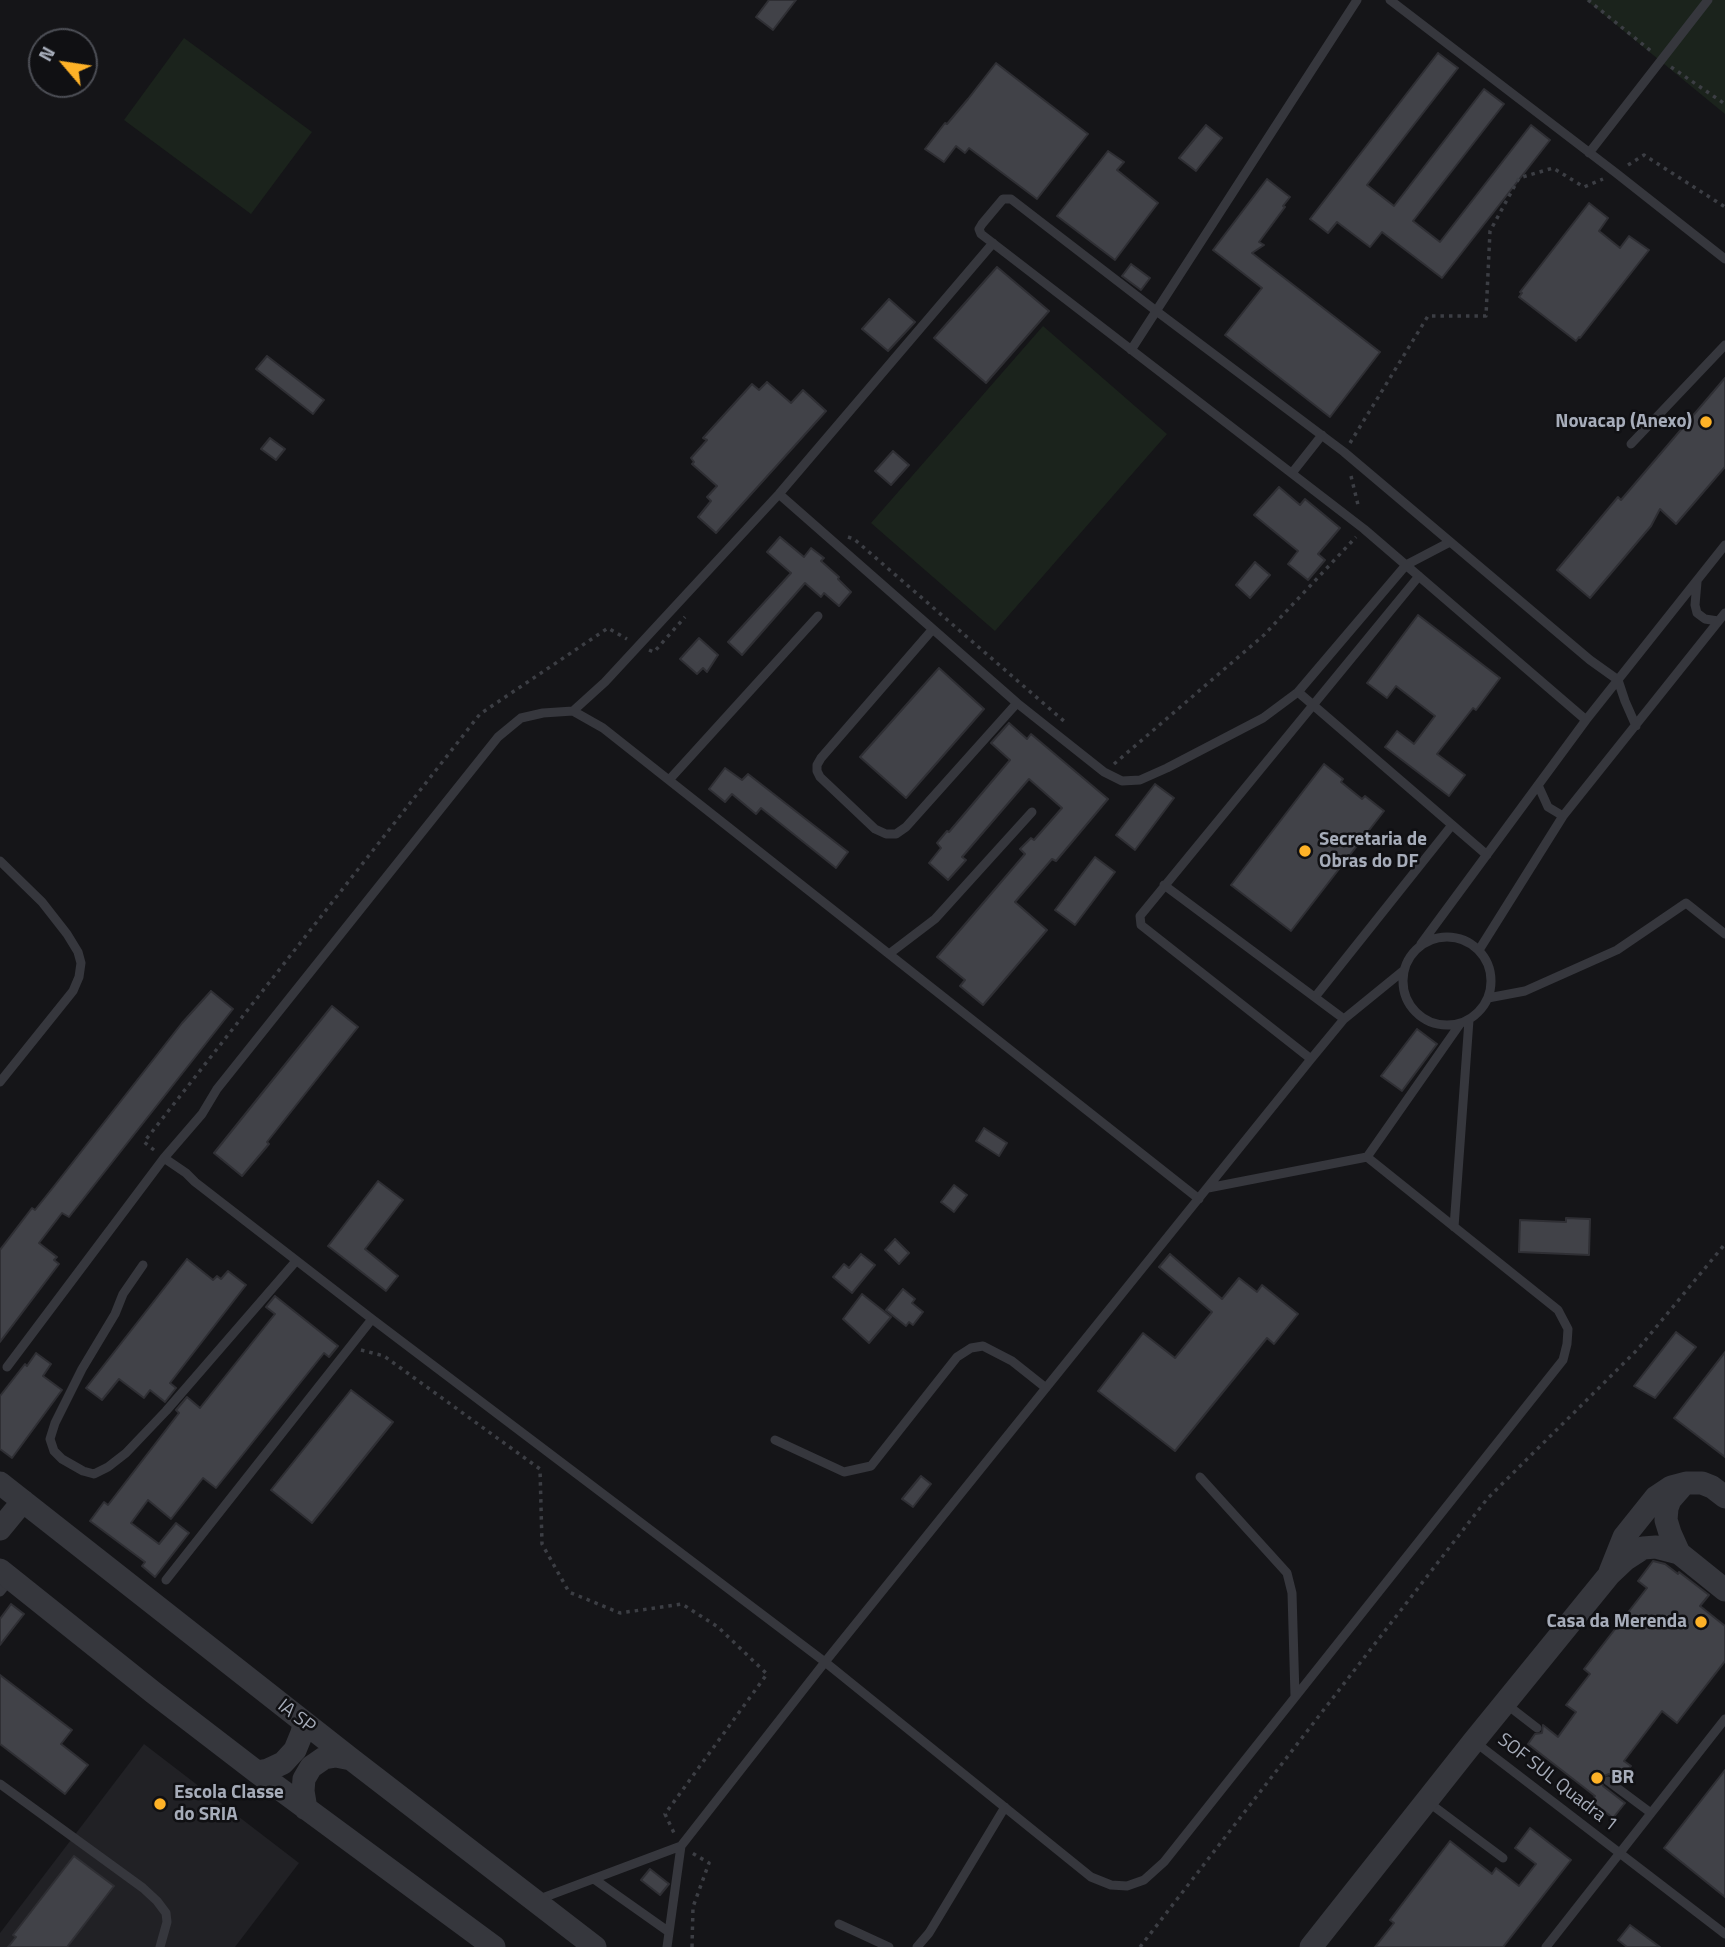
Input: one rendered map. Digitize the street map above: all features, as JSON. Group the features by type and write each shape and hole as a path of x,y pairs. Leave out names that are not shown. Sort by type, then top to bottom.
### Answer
{"street":[{"path":"1679,1553 1666,1520 1667,1508 1670,1500 1686,1483"},
{"path":"1609,1575 1624,1537 1656,1497 1671,1486 1702,1483 1725,1497"},
{"name":"IA SP","path":"1,1487 23,1501 304,1723 595,1947"},
{"path":"0,1529 23,1501"},
{"path":"1311,1947 1504,1703 1609,1575 1626,1559 1643,1548 1656,1547 1679,1553 1725,1590"},
{"path":"4,1580 306,1809 494,1947"},
{"path":"257,1772 283,1763 295,1750 304,1723"},
{"path":"306,1809 304,1779 311,1767 324,1758 336,1756 351,1759"}],"lane":[{"path":"1131,350 1357,0"},
{"path":"1390,0 1725,259"},
{"path":"1589,153 1708,0"},
{"path":"1586,720 1364,529 981,234 979,229 982,224 1003,199 1011,199 1344,452 1590,660 1618,680 1636,726"},
{"path":"573,711 605,682 779,494 993,243"},
{"path":"1631,444 1725,345"},
{"path":"1292,474 1322,435"},
{"path":"779,494 1017,703 1104,772 1122,781 1140,780 1167,768 1263,718 1298,692 1406,565 1450,542"},
{"path":"1465,1022 1447,1026 1434,1024 1412,1009 1402,985 1403,971 1410,956 1586,720 1725,545"},
{"path":"1311,1059 1141,925 1140,916 1419,576"},
{"path":"1697,581 1695,605 1698,613 1705,619 1722,617"},
{"path":"669,780 818,615"},
{"path":"1479,950 1563,816 1722,617"},
{"path":"932,629 817,765 820,777 875,829 886,834 896,834 906,827 1017,703"},
{"path":"1298,692 1487,855"},
{"path":"7,1367 164,1158 202,1114 217,1089 498,737 521,718 543,713 573,711 603,728 1199,1199"},
{"path":"1538,785 1548,807 1563,816"},
{"path":"889,954 935,919 1032,812"},
{"path":"1315,997 1452,825"},
{"path":"0,861 42,902 67,934 78,952 81,964 73,992 0,1082"},
{"path":"1164,885 1344,1019"},
{"path":"1488,998 1525,991 1616,950 1686,903 1725,934"},
{"path":"1208,1188 1367,1157 1465,1022 1477,1014 1488,998 1492,986 1487,960 1467,940 1451,936 1436,937 1421,944"},
{"path":"667,1947 681,1846 825,1662 1344,1019 1403,971"},
{"path":"1454,1227 1465,1022"},
{"path":"164,1158 825,1662 1091,1877 1111,1885 1127,1886 1144,1880 1164,1861 1563,1360 1567,1329 1558,1310 1367,1157"},
{"path":"143,1265 123,1294 104,1333 82,1368 50,1439 54,1451 62,1459 94,1474 126,1453 166,1411 296,1261"},
{"path":"166,1580 372,1319"},
{"path":"775,1440 844,1472 871,1466 957,1357 971,1348 983,1346 1012,1361 1046,1388"},
{"path":"1200,1477 1287,1573 1292,1593 1296,1696"},
{"path":"1504,1703 1537,1728"},
{"path":"1546,1947 1725,1719"},
{"name":"SOF SUL Quadra 1","path":"1474,1741 1725,1934"},
{"path":"1608,1781 1651,1813"},
{"path":"0,1784 157,1901 166,1913 167,1922 160,1947"},
{"path":"1427,1801 1503,1858"},
{"path":"917,1947 929,1933 1005,1807"},
{"path":"536,1900 681,1846"},
{"path":"594,1880 669,1932"},
{"path":"839,1924 889,1947"}],"path":[{"path":"1113,764 1264,635 1364,529 1344,452 1428,316 1486,316 1490,230 1519,178 1553,168 1584,187 1616,173 1644,155 1725,207"},
{"path":"845,537 854,539 1072,728"},
{"path":"164,1158 144,1142 480,714 608,628 654,652 690,612"},
{"path":"1140,1947 1488,1499 1638,1349 1725,1244"},
{"path":"350,1348 384,1356 540,1469 542,1544 569,1592 620,1613 682,1604 718,1627 767,1674 665,1814 681,1846 709,1863 694,1907 692,1947"}],"shaded area":[{"path":"1586,0 1725,0 1725,114"},
{"path":"184,38 312,132 251,214 124,120"},
{"path":"1043,326 1167,434 995,631 871,523"},
{"name":"Escola Classe do SRIA","path":"144,1744 299,1863 235,1947 0,1947 0,1933"}],"building":[{"path":"769,0 796,0 773,30 756,17"},
{"path":"1438,53 1458,68 1367,185 1394,206 1484,89 1504,104 1413,221 1440,242 1531,125 1550,140 1442,278 1382,232 1370,247 1337,222 1328,233 1310,219"},
{"path":"996,63 1088,134 1037,199 969,148 965,153 956,146 944,162 925,149"},
{"path":"1206,125 1222,138 1196,171 1179,158"},
{"path":"1108,151 1124,162 1117,170 1158,203 1115,260 1057,216"},
{"path":"1267,179 1290,197 1259,242 1264,245 1252,253 1380,352 1330,417 1225,335 1262,288 1213,250"},
{"path":"1589,203 1608,218 1599,231 1620,248 1629,236 1649,250 1576,341 1519,297 1522,293 1520,292"},
{"path":"1131,264 1150,278 1141,290 1122,276"},
{"path":"997,267 1049,311 986,383 934,338"},
{"path":"889,299 915,322 888,351 862,329"},
{"path":"267,356 324,400 313,414 256,369"},
{"path":"1725,378 1725,467 1676,524 1660,509 1651,526 1590,598 1557,570 1618,497 1621,500"},
{"path":"767,382 791,403 803,390 826,411 716,533 698,517 711,501 707,497 717,486 692,464 694,462 691,458 707,440 703,438 752,384 759,390"},
{"path":"270,438 285,449 276,460 261,449"},
{"path":"893,451 909,465 891,485 875,471"},
{"path":"1279,487 1300,505 1305,499 1340,528 1318,554 1325,560 1308,580 1288,564 1298,551 1254,515"},
{"path":"780,537 804,557 811,548 824,558 821,561 851,592 839,606 824,593 821,597 805,583 742,655 728,642 791,573 767,552"},
{"path":"1255,562 1270,575 1250,598 1236,585"},
{"path":"1418,615 1500,678 1437,754 1465,775 1449,796 1385,747 1397,731 1414,744 1435,716 1396,686 1387,698 1367,683"},
{"path":"699,638 718,655 707,672 703,668 697,674 680,659"},
{"path":"939,668 984,709 906,798 860,757"},
{"path":"1009,723 1027,739 1031,734 1108,799 1056,861 1052,859 1015,902 1047,930 983,1005 960,986 965,980 937,957 1025,854 1020,849 1031,838 1034,840 1062,808 1029,779 962,857 966,860 948,880 929,863 941,848 937,843 1010,760 991,743"},
{"name":"Secretaria de Obras do DF","path":"1324,764 1362,799 1365,796 1384,811 1291,931 1231,885"},
{"path":"725,768 742,780 748,774 848,852 836,868 761,808 756,814 732,794 725,802 709,789"},
{"path":"1155,784 1174,798 1135,850 1116,835"},
{"path":"1095,857 1115,872 1075,925 1055,910"},
{"path":"211,991 233,1009 69,1217 62,1213 39,1243 57,1257 54,1260 59,1264 0,1342 0,1250 32,1208 35,1210 182,1023"},
{"path":"332,1006 358,1027 242,1176 214,1153"},
{"path":"1417,1029 1437,1044 1402,1091 1381,1076"},
{"path":"984,1128 1007,1143 999,1156 976,1141"},
{"path":"378,1181 403,1200 365,1249 398,1276 386,1291 328,1246"},
{"path":"954,1185 967,1195 954,1212 941,1202"},
{"path":"1566,1218 1590,1219 1589,1255 1519,1252 1520,1220 1566,1222"},
{"path":"895,1239 909,1253 899,1264 885,1250"},
{"path":"861,1254 875,1265 852,1293 833,1277 844,1264 849,1268"},
{"path":"1170,1254 1222,1299 1239,1278 1257,1292 1262,1285 1298,1314 1274,1344 1267,1338 1175,1451 1098,1391 1143,1333 1175,1358 1212,1312 1159,1267"},
{"path":"187,1259 213,1280 217,1276 221,1279 228,1271 246,1285 170,1383 176,1388 165,1402 150,1390 144,1398 119,1379 102,1400 86,1388"},
{"path":"903,1289 915,1299 912,1303 923,1312 913,1325 909,1322 906,1326 886,1310"},
{"path":"862,1294 891,1317 869,1343 843,1319"},
{"path":"275,1296 338,1346 329,1357 324,1353 216,1488 203,1478 171,1519 148,1500 131,1523 159,1544 176,1523 189,1533 155,1577 142,1566 145,1562 90,1521 104,1502 108,1505 179,1413 176,1410 187,1397 200,1408 275,1314 266,1307"},
{"path":"1676,1332 1696,1347 1655,1398 1634,1386"},
{"path":"1725,1352 1725,1457 1674,1418"},
{"path":"36,1353 51,1364 43,1376 62,1390 12,1458 0,1449 0,1396"},
{"path":"351,1390 393,1422 312,1523 271,1490"},
{"path":"921,1476 931,1484 913,1507 902,1499"},
{"path":"1653,1561 1665,1564 1678,1574 1679,1572 1709,1595 1700,1606 1725,1626 1725,1661 1677,1723 1662,1711 1624,1761 1631,1766 1619,1781 1609,1774 1602,1777 1603,1786 1625,1803 1613,1818 1591,1801 1595,1796 1528,1744 1535,1734 1542,1733 1543,1725 1558,1737 1576,1712 1566,1705 1590,1674 1584,1669 1647,1588 1638,1581"},
{"path":"11,1604 24,1614 0,1645 0,1619"},
{"path":"0,1675 72,1730 61,1744 88,1765 65,1794 0,1744"},
{"path":"1725,1770 1725,1897 1664,1848"},
{"path":"1530,1828 1571,1860 1503,1947 1375,1947 1394,1923 1390,1920 1450,1841 1492,1874 1496,1868 1519,1886 1536,1864 1515,1848"},
{"path":"74,1856 114,1886 67,1947 8,1947 16,1937 13,1935"},
{"path":"650,1869 669,1884 660,1895 641,1880"},
{"path":"1630,1925 1660,1947 1627,1947 1618,1940"}],"place":[{"name":"Novacap (Anexo)","path":"1706,422"},
{"name":"Secretaria de Obras do DF","path":"1305,851"},
{"name":"Casa da Merenda","path":"1701,1622"},
{"name":"BR","path":"1597,1778"},
{"name":"Escola Classe do SRIA","path":"160,1804"}]}
